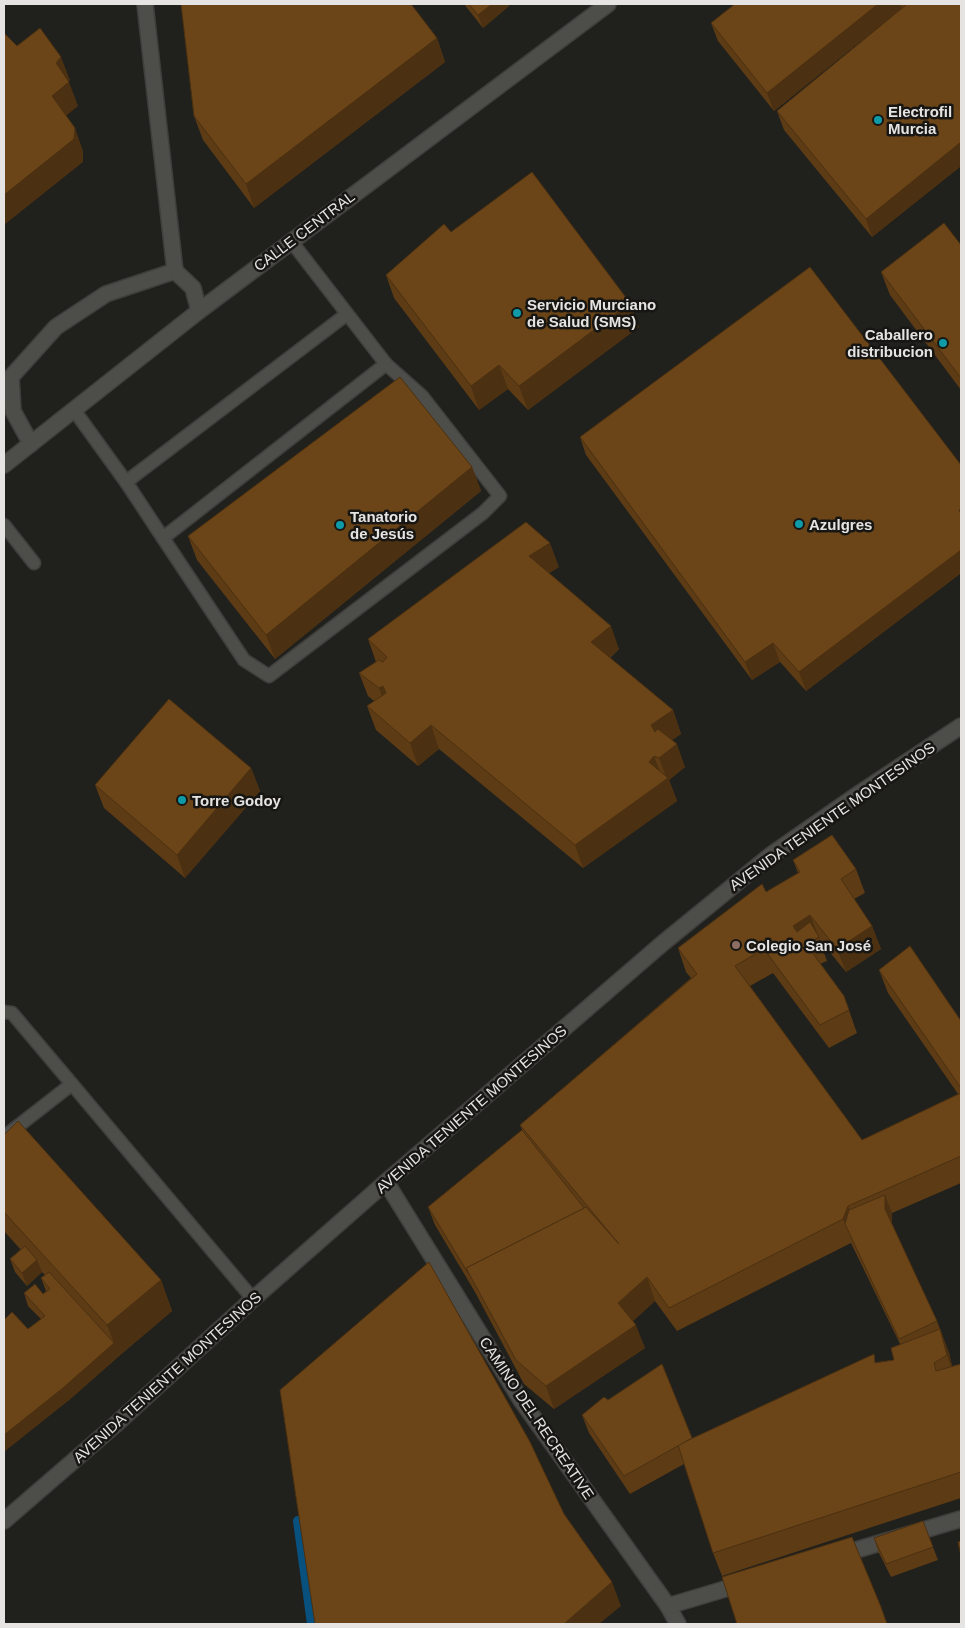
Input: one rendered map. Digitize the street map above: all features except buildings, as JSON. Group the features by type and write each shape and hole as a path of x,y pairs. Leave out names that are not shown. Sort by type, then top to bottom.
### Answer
{"street":[{"path":"145,4 175,271 193,288 199,311"},
{"name":"CALLE CENTRAL","path":"4,464 199,311 608,4"},
{"path":"30,444 13,411 7,378 56,327 106,294 175,271"},
{"name":"AVENIDA TENIENTE MONTESINOS","path":"4,1521 108,1431 386,1182 662,943 771,855 961,726"},
{"name":"CAMINO DEL RECREATIVE","path":"386,1182 521,1400 668,1606 678,1624"},
{"path":"829,1558 961,1519"},
{"path":"668,1606 762,1578"}],"lane":[{"path":"74,410 126,482 244,660 269,676 484,513 500,496 422,396 386,364 291,241"},
{"path":"126,482 347,314"},
{"path":"163,538 386,364"},
{"path":"4,525 34,563"},
{"path":"4,1012 12,1013 254,1299"},
{"path":"4,1137 72,1084"}],"waterway":[{"path":"298,1521 312,1624"}],"place":[{"name":"Electrofil Murcia","path":"878,120"},
{"name":"Servicio Murciano de Salud (SMS)","path":"517,313"},
{"name":"Caballero distribucion","path":"943,343"},
{"name":"Azulgres","path":"799,524"},
{"name":"Tanatorio de Jesús","path":"340,525"},
{"name":"Torre Godoy","path":"182,800"},
{"name":"Colegio San José","path":"736,945"}]}
